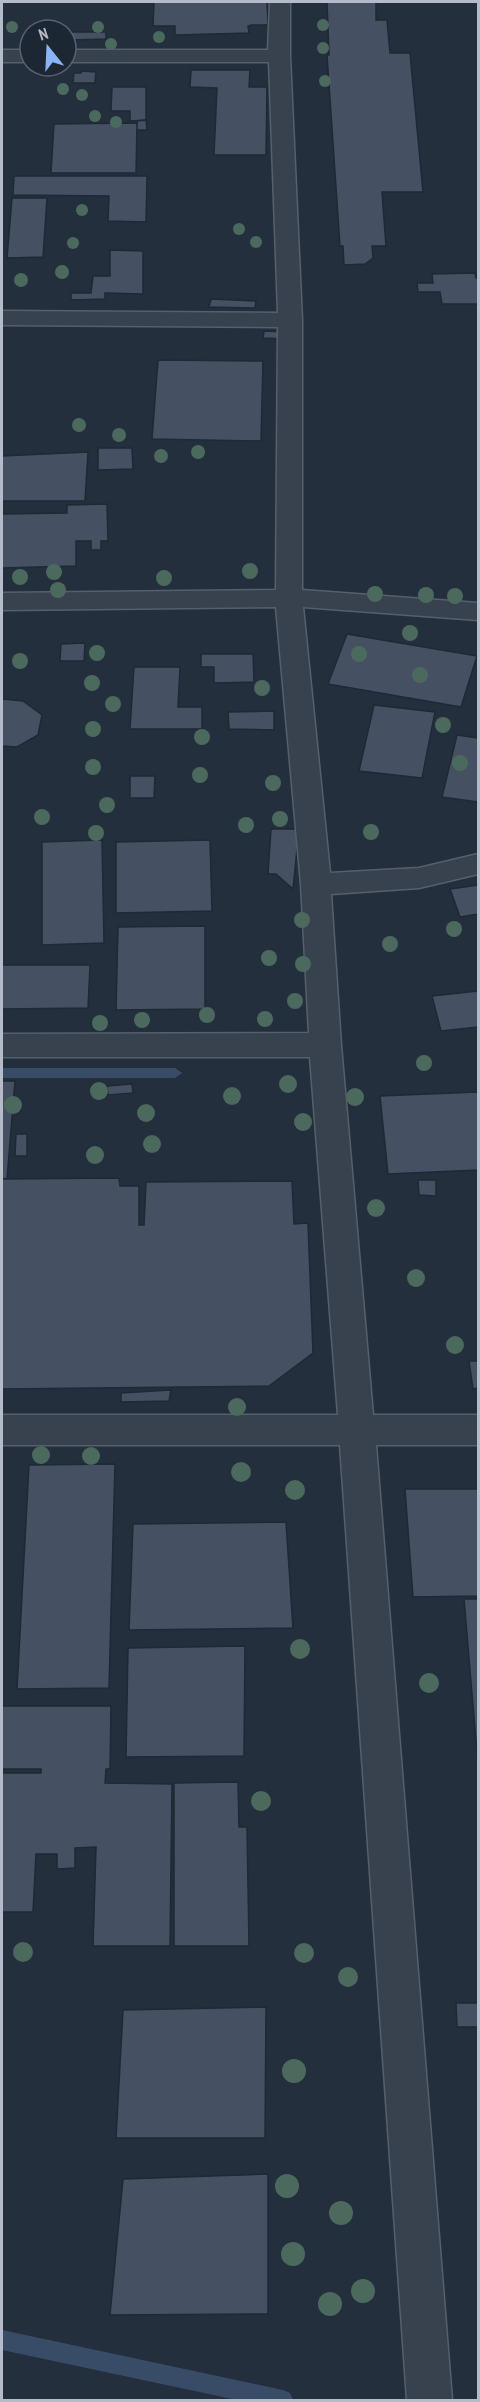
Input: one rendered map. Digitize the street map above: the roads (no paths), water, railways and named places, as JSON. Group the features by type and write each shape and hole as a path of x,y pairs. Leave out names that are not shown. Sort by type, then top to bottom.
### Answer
{"street":[{"path":"280,2 279,56 290,320 290,598 316,884 325,1045 357,1431 430,2400"},
{"path":"2,56 18,56"},
{"path":"78,56 279,56"},
{"path":"2,318 290,320"},
{"path":"2,602 290,598 478,611"},
{"path":"316,884 418,878 478,864"},
{"path":"2,1046 325,1045"},
{"path":"2,1430 478,1430"}],"waterway":[{"path":"2,1073 175,1073"},
{"path":"2,2340 283,2400"}]}
